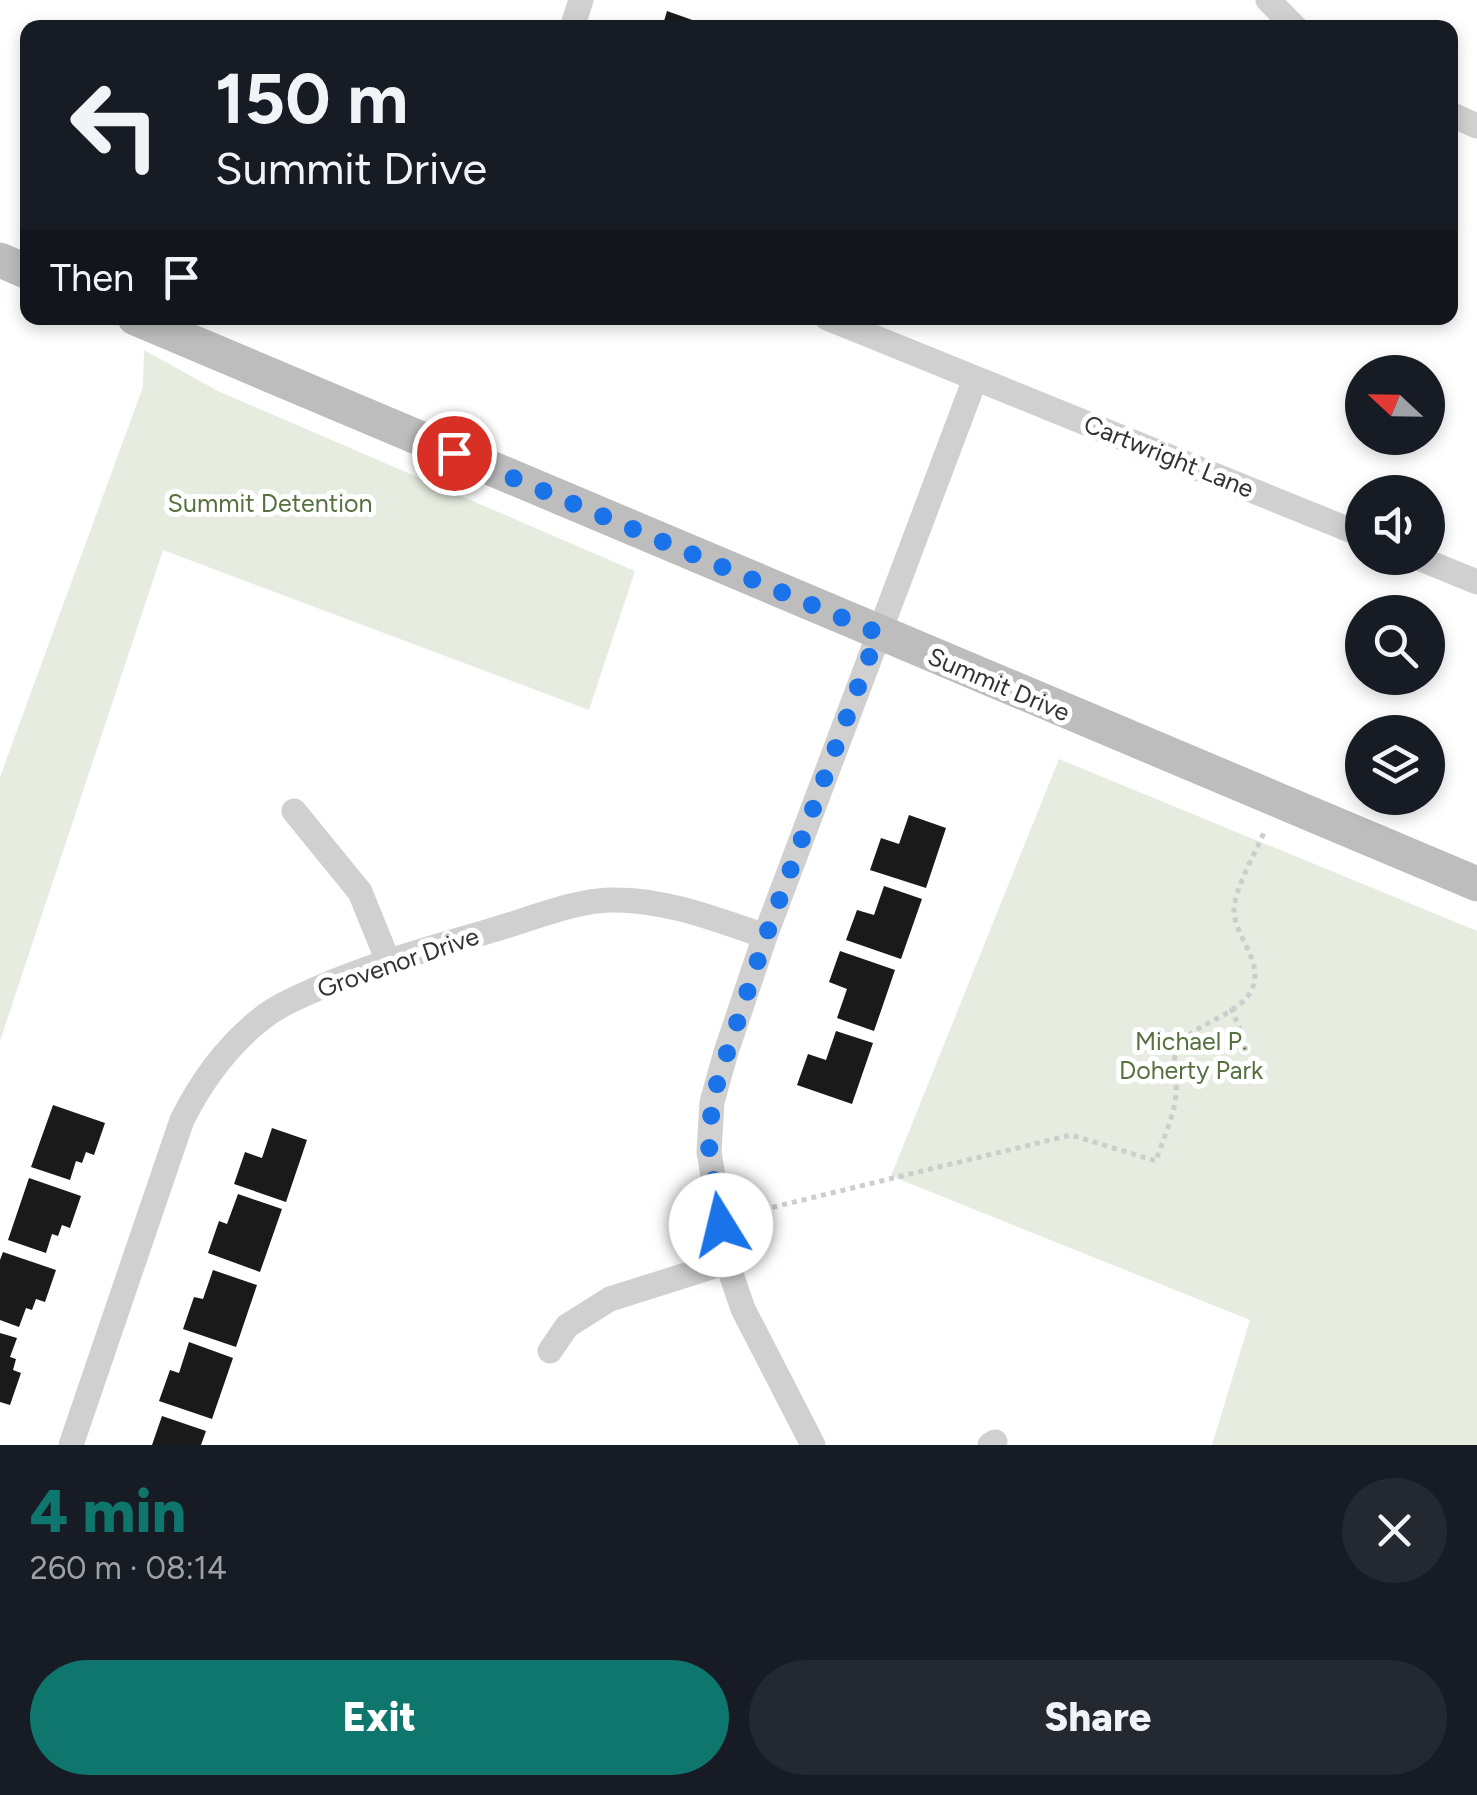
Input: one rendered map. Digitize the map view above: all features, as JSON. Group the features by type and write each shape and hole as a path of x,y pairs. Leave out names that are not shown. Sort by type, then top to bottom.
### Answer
{"street":[{"path":"1268,0 1288,20"},
{"name":"Summit Drive","path":"152,325 1477,884"},
{"name":"Cartwright Lane","path":"844,325 1345,527"},
{"path":"812,1445 743,1309 727,1262 709,1152 712,1102 766,936 975,379"},
{"path":"1445,569 1477,582"},
{"path":"294,811 360,892 388,960"},
{"name":"Grovenor Drive","path":"71,1445 182,1120 204,1080 262,1018 349,974 388,960 607,900 656,902 766,936"},
{"path":"550,1352 567,1326 610,1300 727,1262"}],"path":[{"path":"753,1212 1070,1134 1156,1161 1176,1094 1176,1050 1252,990 1254,965 1234,913 1236,898 1265,830"},
{"path":"1231,1008 1250,1050"}],"green space":[{"name":"Summit Detention","path":"144,350 218,391 635,571 589,710 163,550 0,1041 0,777 143,387"},
{"name":"Michael P. Doherty Park","path":"1059,759 1477,931 1477,1445 1212,1445 1250,1320 891,1176"}],"building":[{"path":"667,11 692,20 664,20"},
{"path":"909,815 946,828 926,888 870,870 881,838 899,844"},
{"path":"884,886 922,899 901,959 846,940 857,910 874,915"},
{"path":"840,951 895,970 874,1031 837,1018 847,989 829,982"},
{"path":"836,1031 873,1043 852,1104 797,1085 808,1054 826,1060"},
{"path":"53,1105 105,1123 94,1155 86,1152 82,1163 76,1161 70,1180 31,1167"},
{"path":"272,1128 307,1140 286,1202 234,1184 245,1152 262,1158"},
{"path":"29,1178 81,1196 70,1228 62,1225 58,1236 52,1234 46,1253 8,1240"},
{"path":"238,1194 282,1209 260,1272 208,1253 219,1221 227,1224"},
{"path":"3,1252 56,1270 45,1302 36,1299 32,1310 26,1308 19,1327 0,1320"},
{"path":"213,1270 257,1285 236,1347 183,1329 194,1297 203,1299"},
{"path":"0,1333 17,1338 10,1357 16,1359 13,1370 21,1373 10,1405 0,1402"},
{"path":"189,1342 233,1358 212,1419 159,1401 170,1370 179,1373"},
{"path":"162,1416 206,1431 201,1445 152,1445"}],"route":[{"path":"454,453 878,633 766,936 712,1102 709,1152 721,1225"}]}
